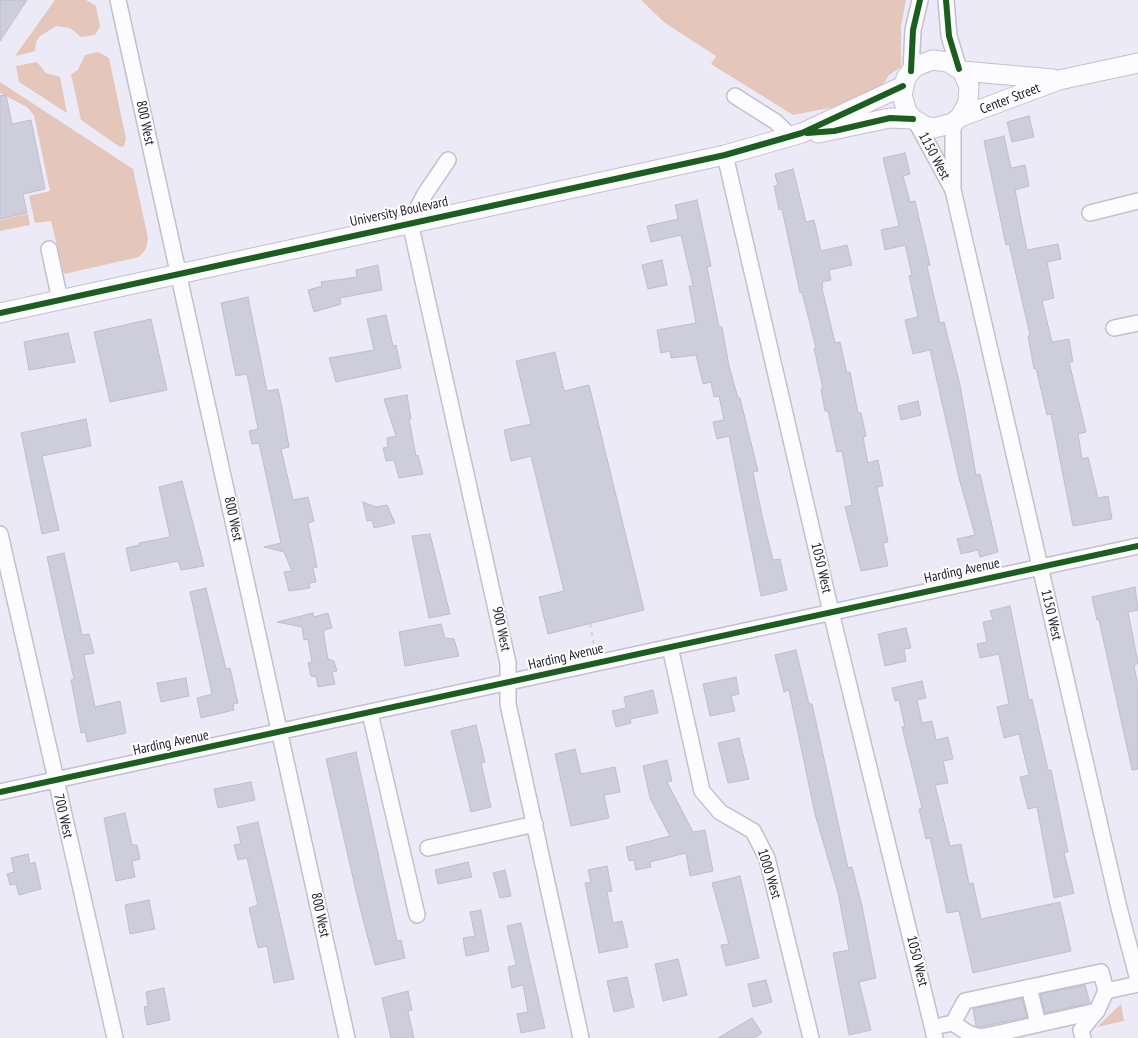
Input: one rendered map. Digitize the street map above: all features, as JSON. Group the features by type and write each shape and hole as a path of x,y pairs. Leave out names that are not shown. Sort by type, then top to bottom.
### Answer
{"main road":[{"path":"932,60 948,62 960,70 966,78 970,95 968,103 957,120 934,128 914,120 903,104 907,78 917,66 932,60"},
{"name":"Center Street","path":"957,120 1059,80 1138,63"},
{"name":"Center Street","path":"960,70 1059,80"},
{"name":"University Boulevard","path":"0,313 410,222 725,155 796,134 907,78"},
{"name":"University Boulevard","path":"796,134 834,131 890,118 914,120"}],"street":[{"name":"800 West","path":"118,0 347,1038"},
{"path":"907,78 913,30 920,0"},
{"path":"946,0 949,36 960,70"},
{"path":"735,96 796,134"},
{"name":"1150 West","path":"914,120 953,190 1119,908 1138,980"},
{"name":"1150 West","path":"953,190 957,120"},
{"name":"1050 West","path":"725,155 831,612 934,1033"},
{"path":"410,222 425,194 448,160"},
{"path":"1090,213 1138,201"},
{"name":"900 West","path":"410,222 508,663 508,704 581,1038"},
{"path":"49,249 60,300"},
{"path":"1114,328 1138,323"},
{"name":"700 West","path":"0,534 115,1038"},
{"name":"Harding Avenue","path":"0,792 1138,546"},
{"name":"1000 West","path":"670,647 702,792 720,812 753,831 767,858 811,1038"},
{"path":"370,713 417,915"},
{"path":"428,848 534,824"},
{"path":"934,1033 953,1023 965,1001 1101,972 1106,992 1097,1011 1081,1030 1083,1038"},
{"path":"1106,992 1138,984"},
{"path":"1029,988 1038,1024"},
{"path":"953,1023 968,1033 980,1037 996,1036 1038,1024 1097,1011"}],"path":[{"path":"590,624 594,646"}],"shaded area":[{"path":"55,0 86,0 96,6 100,26 95,35 81,37 70,28 56,26 40,36 36,42 35,51 15,56"},
{"path":"641,0 906,0 901,27 901,67 889,75 877,94 845,105 793,115 711,64 716,56 665,23"},
{"path":"98,52 109,58 126,139 124,146 120,147 81,120 71,74 78,70 85,55"},
{"path":"37,62 46,73 60,77 67,113 19,82 16,66"},
{"path":"0,82 133,169 148,238 146,249 139,257 64,274 51,221 35,223 29,196 50,191 34,115 27,107 0,93"},
{"path":"28,214 30,225 0,231 0,220"},
{"path":"1121,1004 1124,1021 1097,1027"}],"building":[{"path":"0,0 27,0 0,41"},
{"path":"6,95 12,124 31,120 45,189 23,194 27,213 0,219 0,96"},
{"path":"1029,116 1034,137 1012,142 1007,122"},
{"path":"1004,136 1011,168 1025,165 1029,186 1015,190 1027,250 1058,244 1061,259 1047,262 1054,298 1042,301 1052,342 1069,339 1073,362 1069,362 1086,432 1078,434 1082,459 1088,457 1098,498 1108,496 1112,519 1073,526 1051,414 1047,415 1036,368 1034,369 1028,336 1030,335 1009,244 1006,245 984,141"},
{"path":"905,153 910,174 903,176 910,202 915,201 930,265 927,266 940,323 944,322 960,385 976,475 980,474 998,552 980,557 978,550 961,554 957,539 975,535 959,478 930,350 913,354 905,320 918,317 909,276 912,275 905,245 885,250 881,230 899,226 883,158"},
{"path":"793,169 806,222 814,220 821,251 847,245 852,265 829,270 831,280 822,282 822,288 835,343 840,342 847,373 850,372 858,413 861,413 866,436 863,437 868,463 878,460 883,486 877,487 888,542 883,543 888,566 861,571 845,507 852,505 842,451 837,452 828,411 825,411 821,389 823,389 814,348 816,348 802,292 800,293 782,209 779,210 774,186 778,186 775,174"},
{"path":"697,200 711,266 707,267 719,327 722,327 729,366 738,398 740,398 758,471 753,472 763,520 773,560 780,559 787,590 761,596 729,436 717,439 713,422 724,420 719,396 714,397 711,382 703,384 696,355 671,358 670,351 661,353 657,330 696,323 689,286 693,286 681,235 651,242 647,226 678,219 675,205"},
{"path":"662,260 667,285 648,289 642,265"},
{"path":"378,265 382,290 340,298 341,304 314,312 308,290 322,286 321,282 357,277 356,270"},
{"path":"248,297 267,391 278,389 289,447 281,449 293,500 308,497 314,521 308,523 317,567 313,568 316,582 309,583 310,588 289,591 284,572 292,571 284,552 264,547 281,543 259,443 252,444 249,431 258,429 247,374 236,376 221,303"},
{"path":"386,315 393,346 396,345 401,368 336,382 329,358 374,350 367,319"},
{"path":"151,319 167,390 110,402 94,332"},
{"path":"68,333 75,362 29,370 24,342"},
{"path":"555,352 564,391 589,385 644,610 548,634 539,597 564,591 531,456 511,461 504,430 531,424 516,361"},
{"path":"407,395 411,419 409,419 416,456 418,455 423,474 399,478 394,460 386,461 383,448 388,447 387,438 396,436 384,399"},
{"path":"918,401 921,415 901,420 898,406"},
{"path":"86,419 91,446 42,456 59,530 42,534 21,433"},
{"path":"182,481 204,566 181,570 178,561 131,571 126,548 139,545 139,543 170,537 159,487"},
{"path":"363,502 376,507 387,505 395,523 374,528 372,520 367,521"},
{"path":"430,534 450,614 429,618 412,536"},
{"path":"64,553 82,635 89,634 94,653 84,655 95,707 120,701 126,733 87,742 85,732 81,733 71,680 74,679 47,557"},
{"path":"1135,587 1138,610 1128,612 1138,663 1134,666 1138,686 1138,769 1132,770 1099,620 1097,620 1092,597"},
{"path":"206,588 226,669 230,668 238,703 233,704 234,710 201,718 197,698 212,694 190,592"},
{"path":"1010,606 1029,700 1032,699 1048,770 1051,770 1068,852 1064,852 1074,893 1054,898 1037,807 1028,809 1020,777 1029,775 1019,734 1004,738 997,707 1009,704 999,654 980,658 977,644 987,642 983,622 993,620 990,611"},
{"path":"313,613 314,617 328,613 332,628 324,630 324,636 328,659 334,661 337,671 332,672 335,684 318,687 316,677 311,676 308,663 312,662 308,639 304,640 302,627 277,622"},
{"path":"441,624 445,638 454,639 459,656 405,666 399,632"},
{"path":"906,628 911,648 904,649 906,661 885,666 878,634"},
{"path":"796,650 809,704 812,704 848,868 852,867 862,906 876,978 859,982 871,1030 849,1035 833,953 849,950 838,893 815,814 789,690 784,692 775,655"},
{"path":"736,677 739,694 731,696 735,711 710,716 703,684"},
{"path":"186,678 189,696 161,702 157,683"},
{"path":"922,681 926,698 917,700 922,723 932,721 936,740 948,737 953,759 943,761 948,783 935,785 950,846 961,844 969,884 973,883 981,919 1060,902 1071,951 973,973 959,911 947,913 930,838 926,839 919,809 922,808 902,727 905,727 899,700 895,701 892,688"},
{"path":"653,690 658,713 630,719 631,723 616,727 612,711 626,708 624,697"},
{"path":"476,725 485,762 481,763 491,807 471,812 451,731"},
{"path":"739,738 749,779 728,783 718,743"},
{"path":"575,749 581,774 615,767 620,792 604,795 609,818 571,826 555,754"},
{"path":"356,752 397,941 401,940 405,958 375,965 326,759"},
{"path":"667,760 672,781 667,782 693,832 705,830 713,871 690,876 686,853 650,862 651,867 636,870 634,860 629,861 626,847 670,836 650,798 643,766"},
{"path":"251,782 255,800 218,808 214,789"},
{"path":"125,813 132,845 137,845 140,859 132,861 135,877 116,881 104,818"},
{"path":"258,822 294,979 274,983 267,946 258,948 249,908 258,905 247,858 238,860 234,845 241,844 237,827"},
{"path":"28,854 30,864 35,862 41,889 19,895 16,884 10,885 7,874 14,872 11,858"},
{"path":"468,862 472,877 438,884 435,870"},
{"path":"607,866 612,891 607,892 613,923 622,921 628,947 599,953 585,883 591,882 588,870"},
{"path":"505,870 511,896 500,898 493,873"},
{"path":"740,876 759,958 726,966 721,945 729,944 712,883"},
{"path":"149,900 155,929 130,934 125,905"},
{"path":"481,910 489,951 466,956 463,938 475,936 470,912"},
{"path":"521,923 545,1028 521,1033 517,1014 528,1012 523,985 512,988 508,967 516,965 507,926"},
{"path":"678,959 687,995 663,1001 655,964"},
{"path":"627,977 634,1007 614,1012 607,981"},
{"path":"766,980 772,1002 753,1007 748,984"},
{"path":"1085,985 1090,1003 1045,1013 1040,994"},
{"path":"164,988 170,1020 147,1025 144,1007 148,1006 146,992"},
{"path":"408,991 412,1010 408,1011 414,1038 391,1038 382,998"},
{"path":"1022,998 1027,1017 981,1027 976,1026 973,1009"},
{"path":"752,1018 762,1033 754,1038 718,1038"}],"cycle path":[{"path":"911,71 913,30 920,0"},
{"path":"946,0 949,36 959,69"},
{"path":"0,313 725,155 802,133 903,86"},
{"path":"807,133 834,131 890,118 913,119"},
{"path":"0,792 1138,546"}]}
